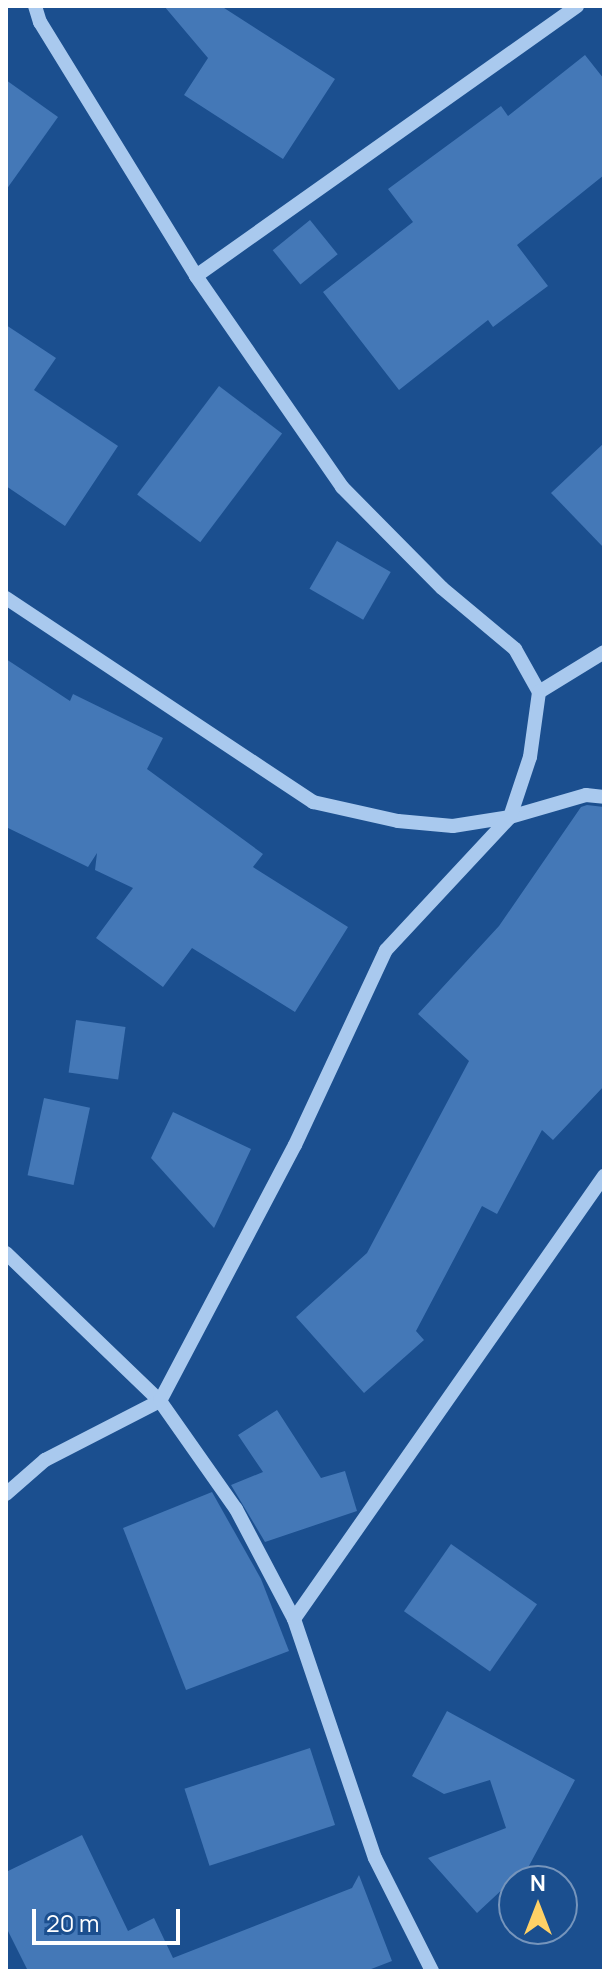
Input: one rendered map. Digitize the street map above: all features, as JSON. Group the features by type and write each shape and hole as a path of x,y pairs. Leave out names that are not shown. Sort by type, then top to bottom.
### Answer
{"street":[{"path":"6,1494 45,1460 160,1401 295,1145 386,950 510,817 530,757 539,692 515,649 442,588 342,487 196,276 40,22 35,6"},
{"path":"196,276 577,6"},
{"path":"6,598 313,802 398,821 453,826 510,817 586,795 604,797"},
{"path":"539,692 604,652"},
{"path":"294,1619 604,1176"},
{"path":"6,1253 160,1401 236,1509 294,1619 375,1858 432,1971"}],"building":[{"path":"164,6 221,6 335,79 283,159 184,95 208,58"},
{"path":"585,55 604,79 604,175 517,245 548,286 493,327 488,320 399,390 323,292 413,222 388,189 501,106 508,116"},
{"path":"6,80 58,117 6,190"},
{"path":"310,220 338,254 300,284 273,250"},
{"path":"6,325 56,358 34,390 118,446 65,526 6,486"},
{"path":"219,386 282,434 200,542 137,495"},
{"path":"604,443 604,548 551,493"},
{"path":"337,541 391,572 363,620 310,589"},
{"path":"6,659 70,701 73,694 163,738 147,769 263,854 253,867 348,927 295,1012 192,948 163,987 96,938 133,888 95,870 97,853 88,867 6,827"},
{"path":"581,807 604,807 604,1086 553,1140 542,1130 497,1214 482,1206 416,1331 424,1340 364,1393 296,1317 367,1253 469,1061 418,1014 499,926"},
{"path":"76,1020 126,1027 118,1079 69,1072"},
{"path":"44,1098 90,1108 74,1185 28,1175"},
{"path":"173,1112 251,1149 214,1228 151,1158"},
{"path":"277,1410 321,1478 345,1471 357,1511 265,1542 231,1485 263,1472 238,1435"},
{"path":"212,1492 261,1579 289,1651 186,1690 123,1528"},
{"path":"451,1544 537,1604 490,1671 404,1611"},
{"path":"447,1711 575,1780 529,1865 498,1865 498,1893 477,1913 428,1858 506,1828 490,1780 444,1794 412,1776"},
{"path":"310,1748 335,1825 209,1866 184,1789"},
{"path":"82,1835 128,1931 154,1918 173,1958 352,1888 359,1875 392,1961 366,1971 28,1971 6,1927 6,1872"}]}
